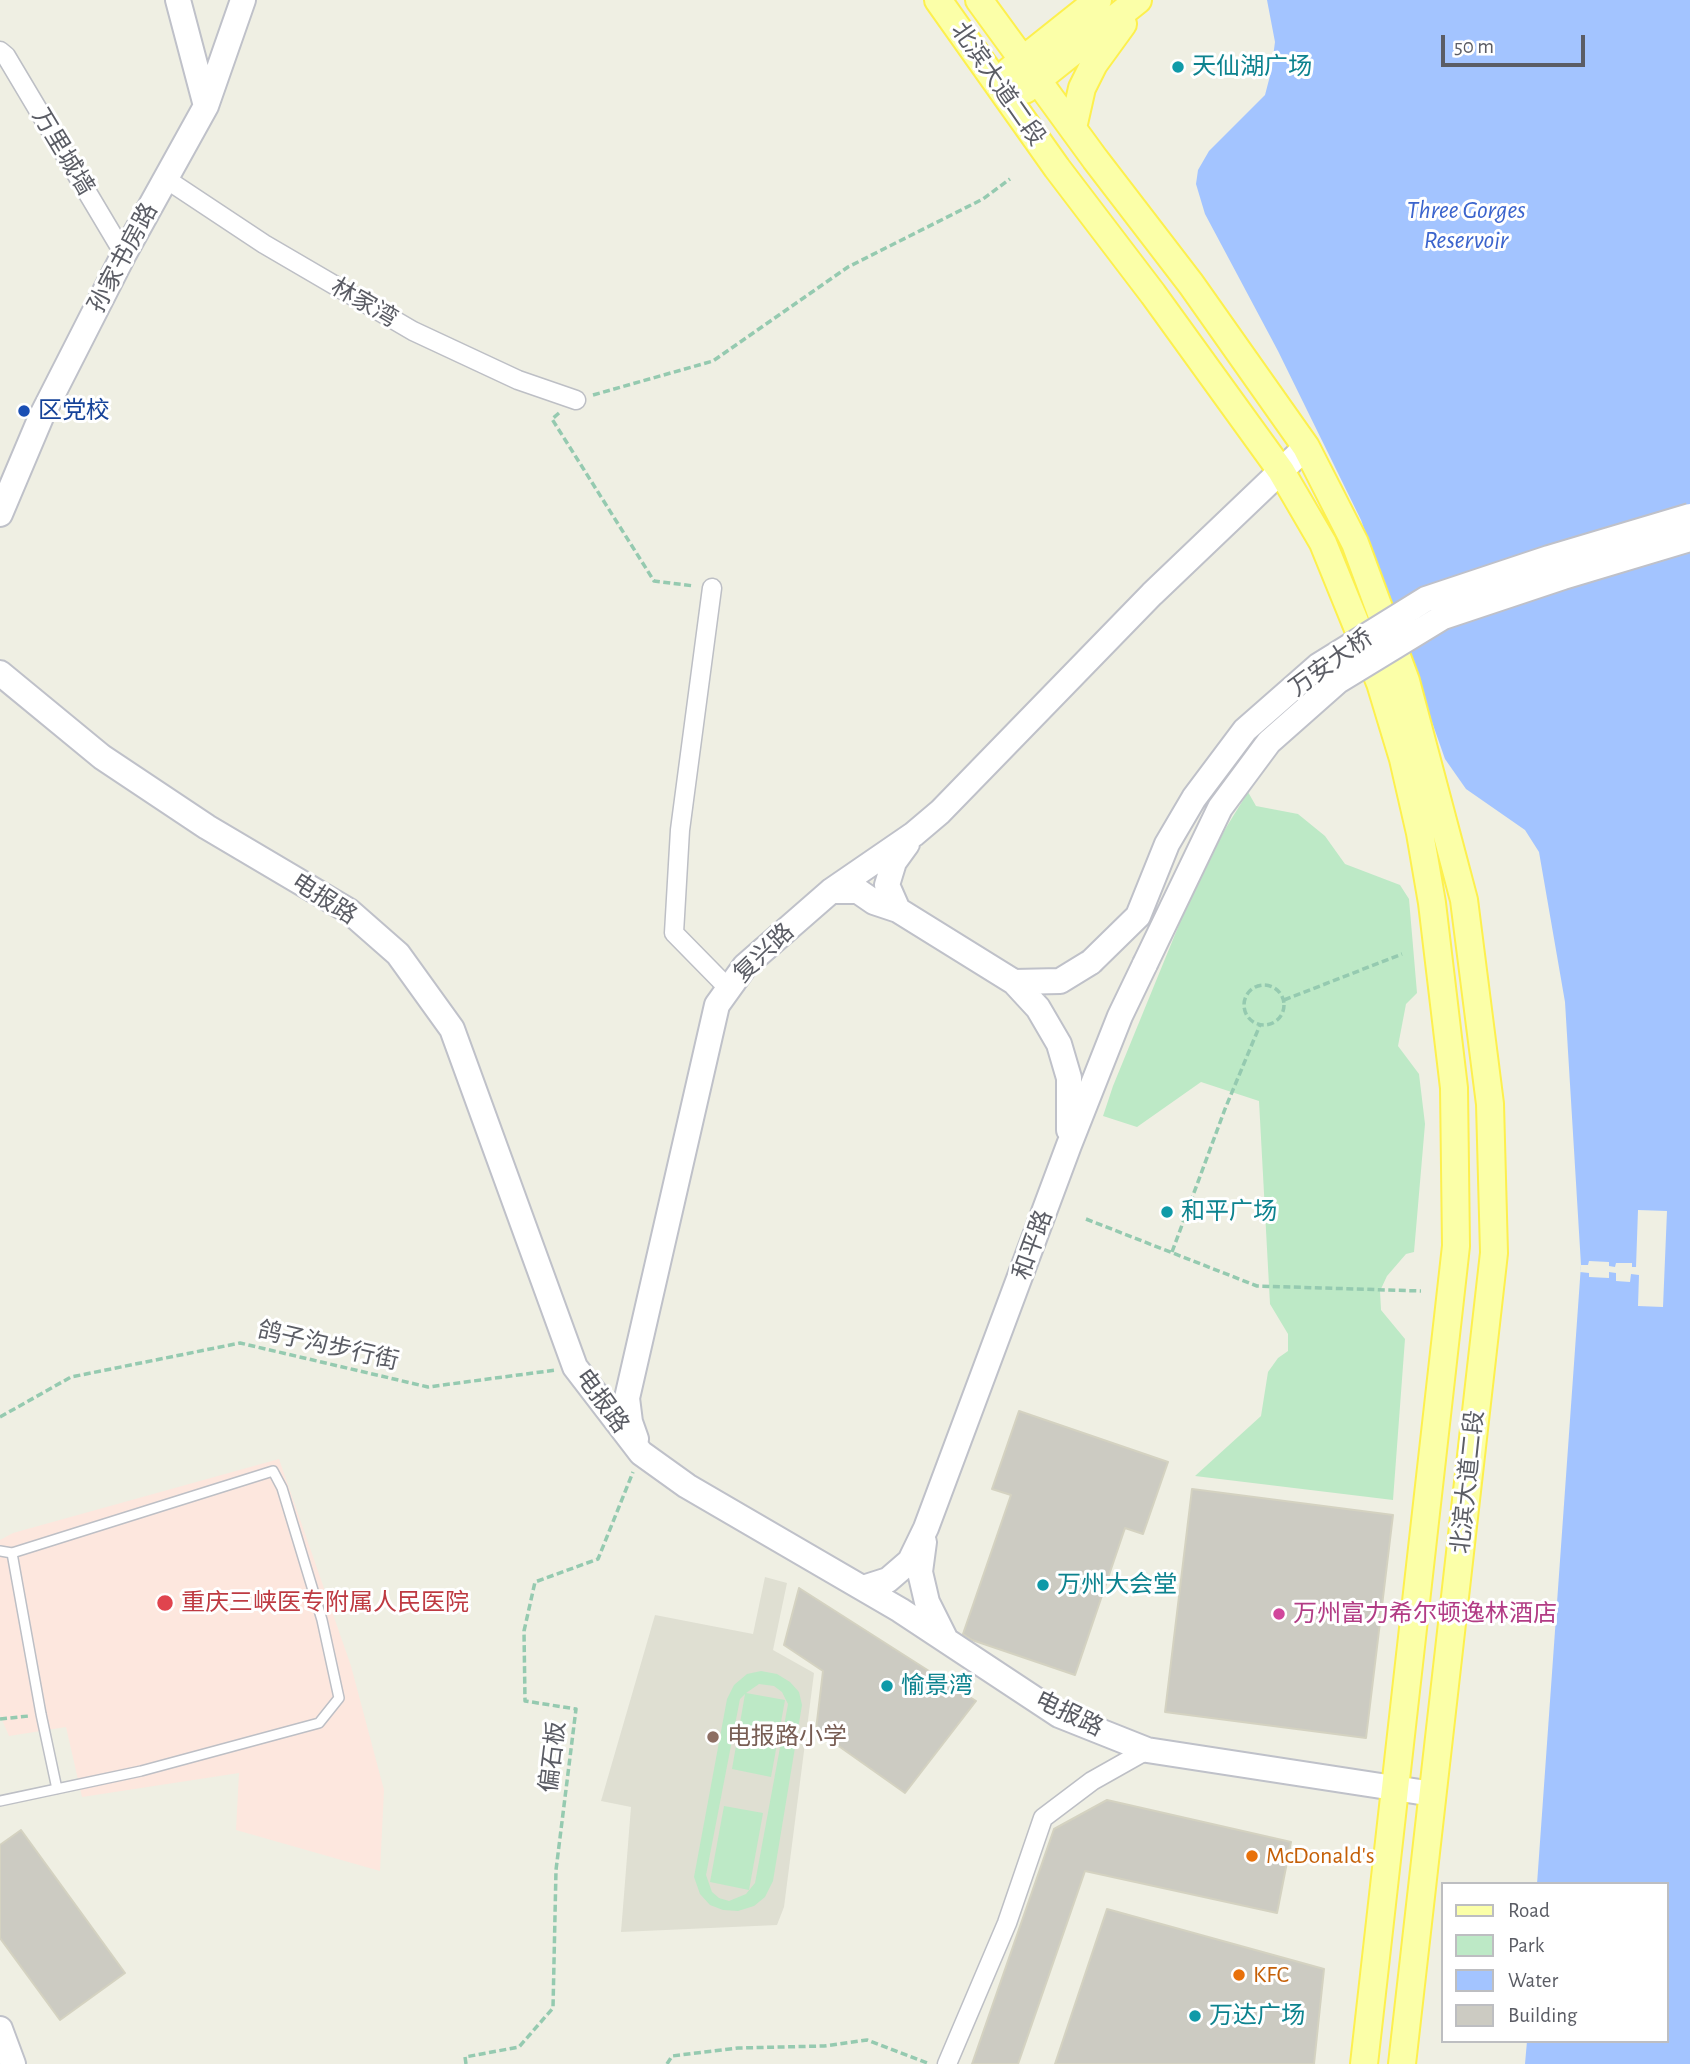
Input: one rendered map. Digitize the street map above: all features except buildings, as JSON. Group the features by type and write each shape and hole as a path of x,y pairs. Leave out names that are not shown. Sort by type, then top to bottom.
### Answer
{"main road":[{"path":"178,0 206,106"},
{"name":"孙家书房路","path":"0,514 41,417 124,254 206,106 243,0"},
{"name":"北滨大道二段","path":"938,0 1057,167 1281,471 1323,543 1380,683 1403,759 1432,903 1454,1088 1456,1246 1364,2064"},
{"name":"北滨大道二段","path":"979,0 1191,284 1306,447 1354,543 1406,681 1464,900 1490,1104 1494,1252 1402,2064"},
{"path":"1030,70 1098,0"},
{"path":"1003,91 1030,70 1140,0"},
{"path":"1073,128 1082,88 1094,64 1140,0"},
{"name":"复兴路","path":"640,1453 627,1398 717,1005 745,967 831,891 914,834 940,812 1152,594 1306,447"},
{"name":"万安大桥","path":"1014,982 1060,981 1091,962 1138,916 1167,844 1194,798 1245,730 1318,666 1426,599 1549,558 1690,516"},
{"name":"万安大桥","path":"1145,964 1220,808 1269,742 1338,681 1443,617 1690,539"},
{"name":"电报路","path":"0,673 102,757 207,827 349,911 398,954 452,1029 578,1370 640,1453 687,1486 863,1588 1059,1715 1147,1750 1433,1794"},
{"path":"898,910 887,885 894,862 914,834"},
{"path":"831,891 858,891 874,902 898,910 1014,982 1038,1008 1059,1044 1069,1078 1069,1145"},
{"name":"和平路","path":"863,1588 888,1580 910,1561 926,1528 1069,1145 1120,1016 1145,964"},
{"path":"578,1370 597,1385 611,1387 623,1381 635,1354"},
{"name":"和平路","path":"926,1528 920,1572 927,1602 947,1642"},
{"path":"0,2029 13,2064"}],"street":[{"name":"万里城墙","path":"0,51 6,56 124,254"},
{"name":"林家湾","path":"166,178 264,244 413,331 518,380 576,400"},
{"path":"712,589 680,830 674,933 729,989"},
{"path":"947,2064 1007,1923 1043,1818 1092,1781 1147,1750"}],"lane":[{"path":"0,1551 12,1553 273,1471 282,1488 322,1620 338,1698 319,1723 141,1771 0,1801"},
{"path":"12,1553 57,1789"}],"path":[{"path":"712,589 654,581 552,419 576,400 713,361 848,267 983,199 1010,179"},
{"path":"1284,1000 1402,954"},
{"path":"1261,985 1270,986 1279,991 1284,1000 1284,1010 1271,1024 1260,1024 1250,1020 1245,1010 1245,999 1251,990 1261,985"},
{"path":"1172,1252 1260,1024"},
{"path":"1086,1219 1257,1286 1421,1291"},
{"name":"鸽子沟步行街","path":"0,1417 71,1377 240,1343 428,1387 578,1370"},
{"name":"偏石板","path":"466,2064 466,2057 519,2047 553,2008 556,1870 576,1709 525,1701 524,1631 535,1582 598,1559 640,1453"},
{"path":"0,1719 41,1714"},
{"path":"667,2064 672,2056 738,2048 824,2046 867,2040 930,2064"}],"shaded area":[{"name":"重庆三峡医专附属人民医院","path":"279,1459 351,1666 384,1790 380,1871 236,1830 239,1773 82,1797 66,1727 9,1736 0,1715 0,1540 13,1533"},
{"name":"电报路小学","path":"765,1577 787,1583 773,1650 814,1673 784,1907 777,1925 621,1932 631,1807 601,1801 655,1615 753,1634"}],"green space":[{"path":"1248,792 1256,806 1298,814 1325,836 1345,864 1400,885 1409,899 1417,993 1406,1004 1398,1046 1419,1074 1425,1124 1414,1252 1406,1254 1387,1276 1380,1291 1381,1310 1405,1339 1393,1500 1195,1476 1261,1416 1268,1372 1278,1358 1288,1351 1288,1334 1270,1304 1259,1101 1201,1082 1137,1127 1103,1116 1183,915 1224,831"},
{"path":"761,1671 777,1674 799,1692 802,1705 773,1881 765,1897 754,1906 738,1911 723,1910 710,1905 700,1894 694,1877 727,1699 734,1685 747,1674","holes":["759,1684 774,1686 782,1692 788,1704 755,1883 746,1894 729,1901 712,1892 706,1875 740,1699 745,1694 732,1769 771,1777 785,1700 746,1693"]},
{"path":"724,1806 763,1813 749,1890 710,1882"}],"water":[{"name":"Three Gorges Reservoir","path":"1267,0 1690,0 1690,2064 1525,2064 1527,2043 1669,2043 1669,1882 1537,1882 1581,1265 1565,1002 1539,852 1525,830 1466,789 1445,759 1361,520 1278,351 1205,214 1196,184 1198,170 1209,151 1265,95 1275,42"}],"pier":[{"path":"1638,1210 1667,1211 1663,1307 1638,1306 1639,1275 1631,1274 1630,1282 1616,1281 1616,1273 1609,1272 1609,1278 1589,1277 1589,1273 1580,1272 1581,1265 1588,1265 1589,1261 1609,1262 1609,1266 1615,1267 1616,1263 1632,1263 1632,1267 1636,1267"}],"place":[{"name":"天仙湖广场","path":"1178,67"},
{"name":"区党校","path":"24,411"},
{"name":"和平广场","path":"1167,1212"},
{"name":"万州大会堂","path":"1043,1585"},
{"name":"重庆三峡医专附属人民医院","path":"165,1603"},
{"name":"万州富力希尔顿逸林酒店","path":"1279,1614"},
{"name":"愉景湾","path":"887,1686"},
{"name":"电报路小学","path":"713,1737"},
{"name":"McDonald's","path":"1252,1856"},
{"name":"KFC","path":"1239,1975"},
{"name":"万达广场","path":"1195,2016"}]}
